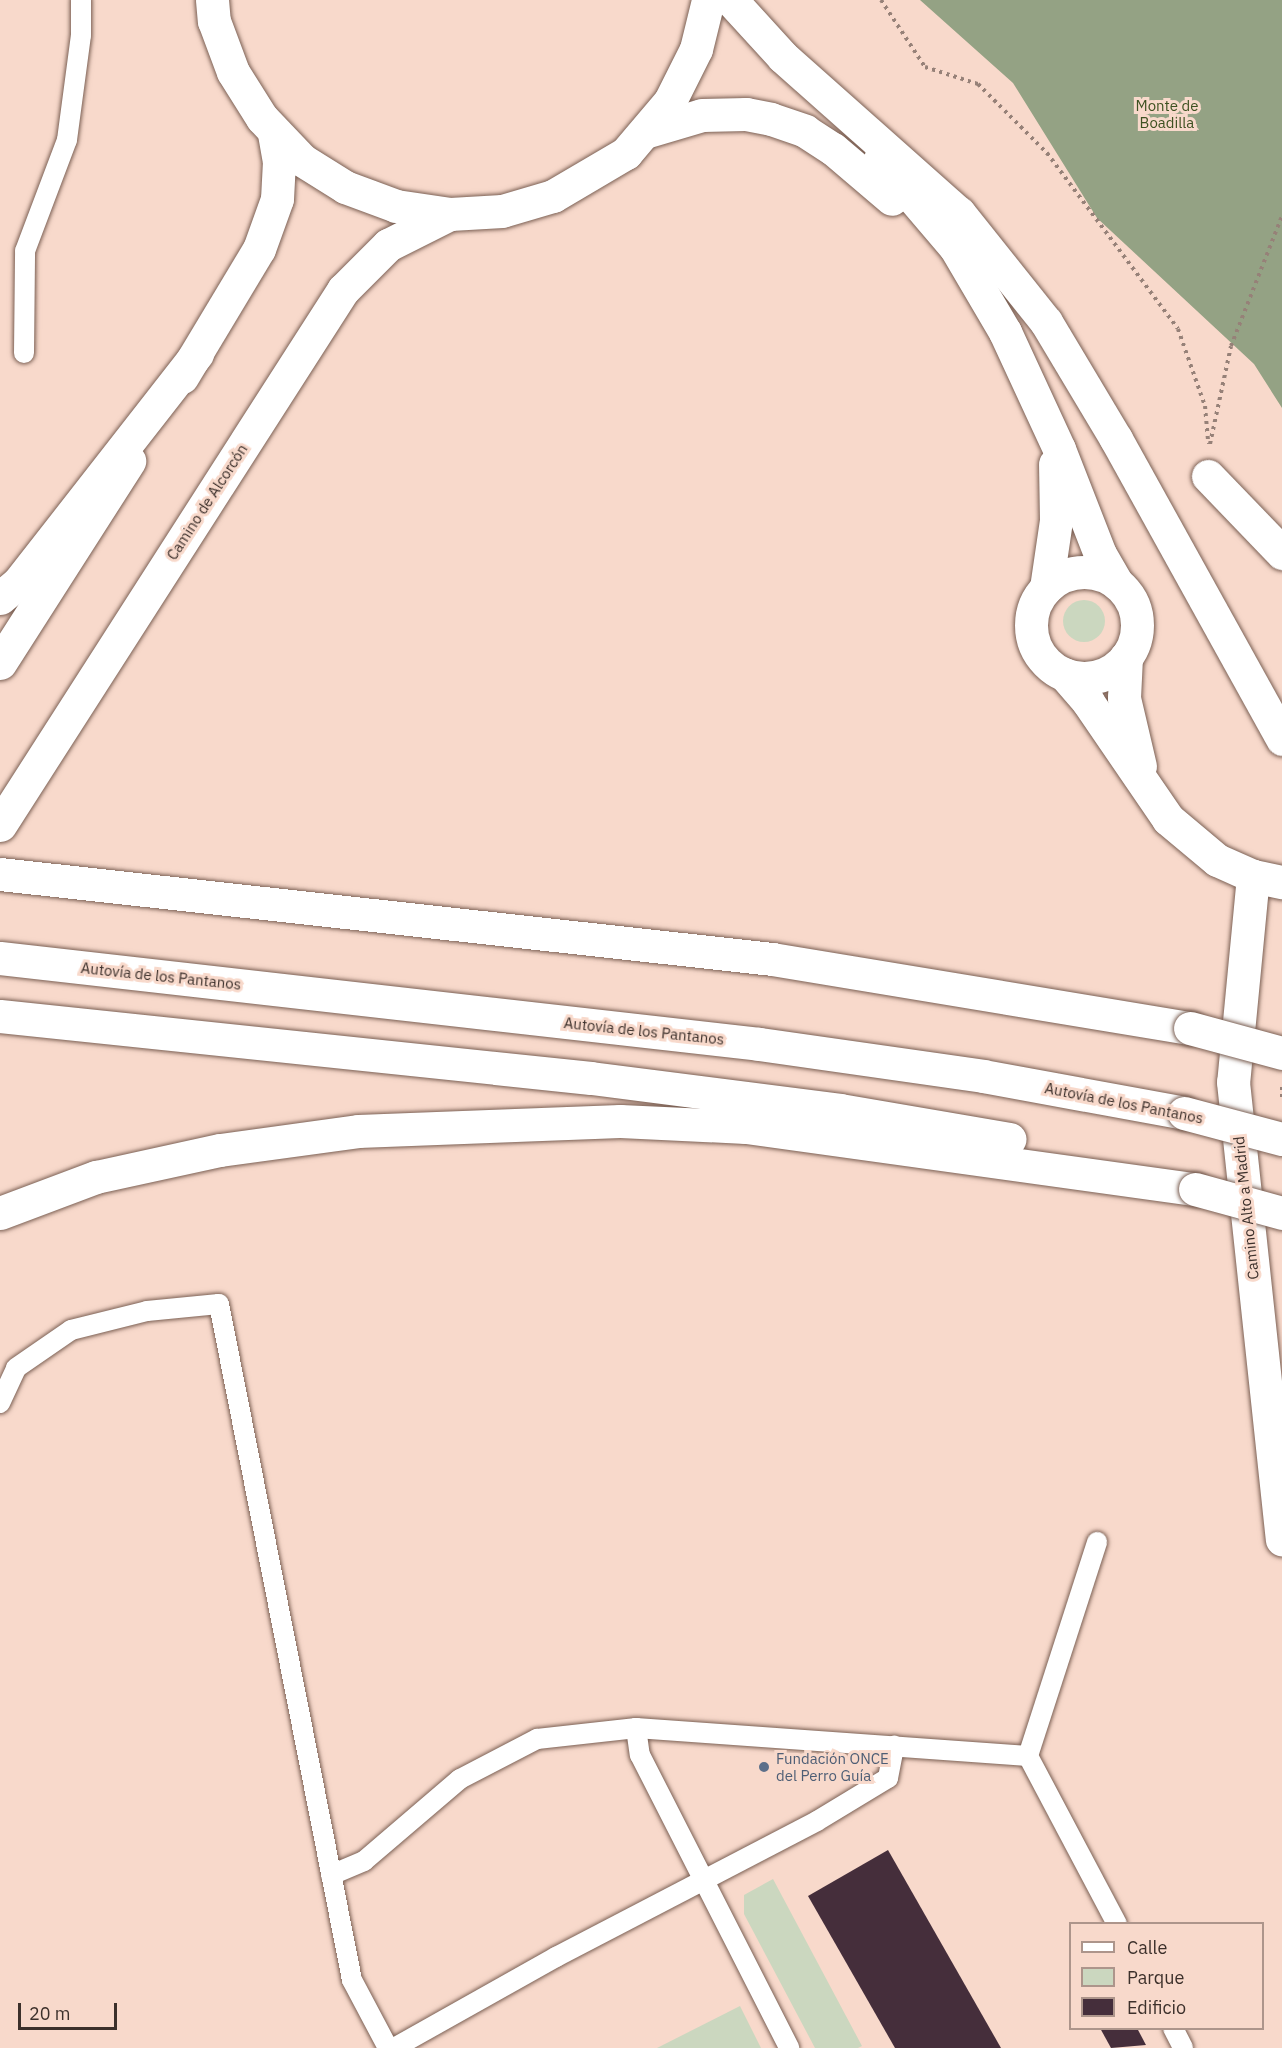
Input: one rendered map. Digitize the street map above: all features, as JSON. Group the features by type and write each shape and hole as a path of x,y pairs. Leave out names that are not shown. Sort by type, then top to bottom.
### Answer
{"main road":[{"path":"212,0 214,21 233,72 274,134 302,160 345,187 396,206 450,214 502,211 554,196 600,172 626,153 670,100 696,49 708,0"},
{"path":"731,0 934,219 987,301 1051,430 1083,516 1117,584 1129,599 1136,618 1136,632 1126,657 1124,698 1131,739 1152,796"},
{"path":"783,57 959,213 1046,322 1116,439 1282,739"},
{"path":"645,132 702,115 746,114 805,131 854,164 891,198 987,301"},
{"path":"0,663 197,354 259,249 277,199 279,162 274,134"},
{"name":"Camino de Alcorcón","path":"0,825 343,290 388,245 450,214"},
{"path":"0,598 18,583 197,354"},
{"path":"1046,588 1056,520 1051,430"},
{"path":"1208,476 1282,553"},
{"path":"1117,584 1095,574 1072,574 1046,588 1036,602 1032,636 1049,666 1064,675 1088,702 1168,819 1190,841 1216,860 1267,879"},
{"path":"1064,675 1091,678 1117,667 1126,657"},
{"path":"0,874 772,959 1190,1028 1282,1053"},
{"name":"Camino Alto a Madrid","path":"1267,879 1233,1082 1282,1539"},
{"name":"Autovía de los Pantanos","path":"0,958 759,1044 983,1076 1184,1113 1282,1139"},
{"path":"9,1017 591,1078 840,1110 1040,1144 1282,1213"},
{"path":"0,1213 96,1177 220,1150 358,1131 609,1121 746,1127 1195,1189"}],"lane":[{"path":"24,353 25,251 67,140 81,35 81,0"},
{"path":"0,1403 16,1368 71,1330 147,1311 219,1304 352,1980 388,2048"},
{"path":"1097,1542 1028,1756 1116,1922"},
{"path":"331,1875 364,1861 460,1779 537,1738 636,1728 1028,1756"},
{"path":"636,1728 640,1755 789,2048"},
{"path":"394,2048 702,1880 817,1821 888,1778 894,1746"},
{"path":"1174,2030 1183,2048"}],"path":[{"path":"881,0 925,67 978,84 1047,153 1178,329 1205,406 1209,448 1231,346 1282,216"},
{"path":"1282,1087 1282,1099"}],"green space":[{"name":"Monte de Boadilla","path":"920,0 1282,0 1282,408 1254,364 1097,218 1013,83"},
{"path":"1084,600 1092,601 1099,606 1104,613 1104,629 1099,636 1092,641 1084,642 1076,641 1069,636 1064,629 1063,621 1064,613 1069,606 1076,601"},
{"path":"773,1879 862,2046 858,2048 815,2048 744,1914 744,1895"},
{"path":"740,2006 761,2048 657,2048"}],"building":[{"path":"888,1850 1001,2048 895,2048 808,1896"},
{"path":"1101,2030 1138,2030 1146,2045 1111,2048"}],"place":[{"name":"Fundación ONCE del Perro Guía","path":"764,1767"}]}
